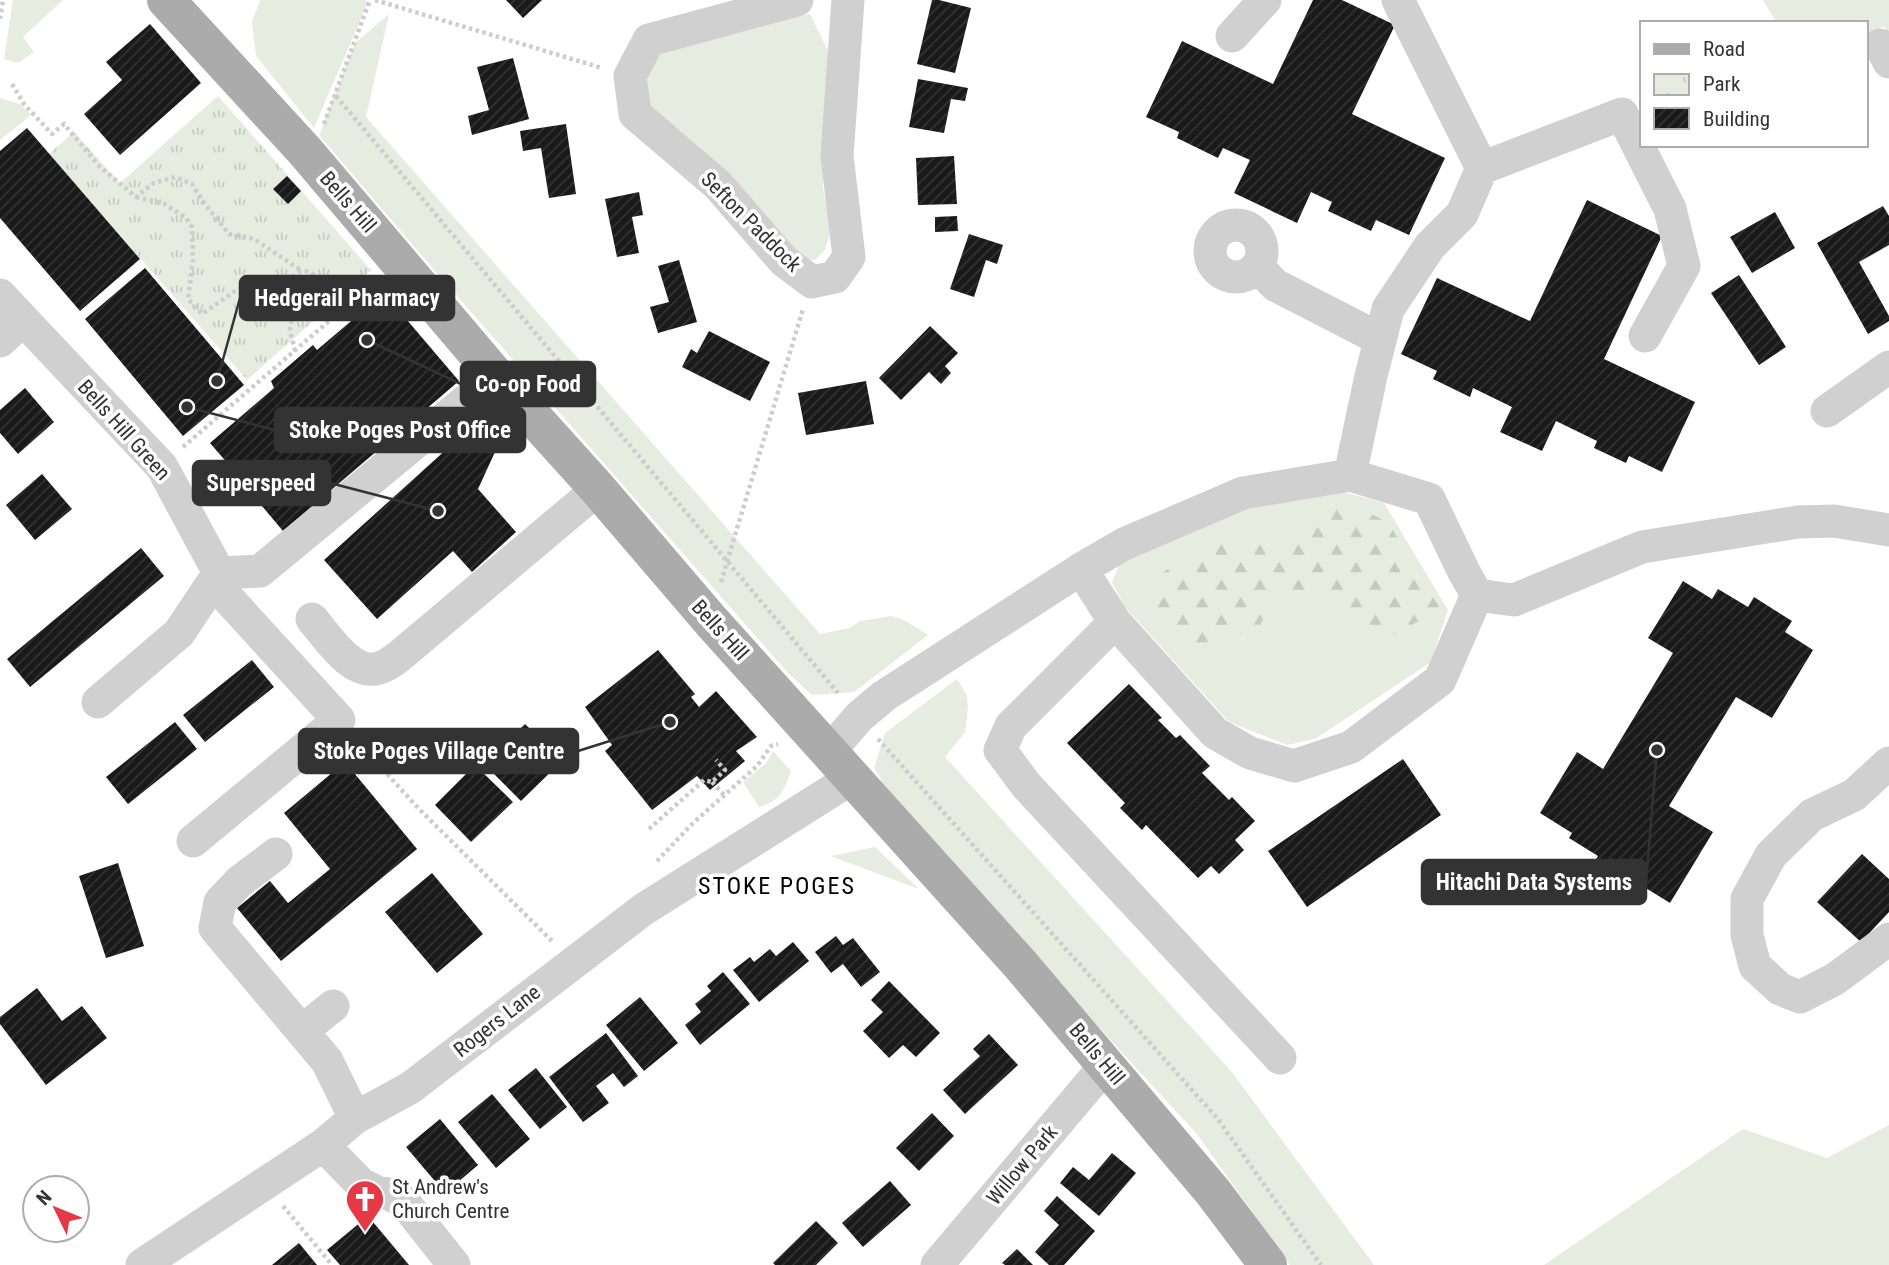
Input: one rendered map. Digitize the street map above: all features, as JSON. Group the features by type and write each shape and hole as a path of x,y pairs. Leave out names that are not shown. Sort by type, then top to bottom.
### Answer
{"main road":[{"name":"Bells Hill","path":"166,0 304,150 496,376 598,489 711,621 1020,964 1213,1192 1268,1265"}],"street":[{"path":"630,76 649,40 797,0"},
{"name":"Sefton Paddock","path":"630,76 635,114 718,185 784,261 812,282 835,278 849,257 837,156 848,0"},
{"path":"1232,36 1265,0"},
{"path":"1398,0 1482,168"},
{"path":"1477,595 1429,499 1350,475 1388,309 1430,246 1462,214 1482,168 1622,114 1670,209 1684,266 1645,336"},
{"path":"1257,266 1275,285 1380,339"},
{"name":"Bells Hill Green","path":"0,295 11,331 162,467 216,578 339,720 194,841"},
{"path":"1827,411 1886,373"},
{"path":"98,702 179,633 216,578 260,571 496,376"},
{"name":"Rogers Lane","path":"142,1265 323,1145 355,1118 410,1088 644,909 841,765 859,717 913,676 1124,544 1243,493 1350,475"},
{"path":"312,619 347,660 361,669 377,669 391,662 415,643 598,489"},
{"path":"1477,595 1514,600 1642,547 1746,530 1798,522 1834,521 1889,530"},
{"path":"1081,569 1115,622 1216,733 1250,753 1294,766 1351,747 1440,680 1477,595"},
{"path":"1115,622 1011,726 1000,750 1026,785 1280,1058"},
{"path":"1889,762 1854,795 1812,815 1771,855 1747,899 1747,936 1755,966 1780,989 1800,997 1835,979 1889,939"},
{"path":"276,854 239,882 220,902 215,928 327,1061 355,1118"},
{"path":"302,1031 333,1006"},
{"name":"Willow Park","path":"937,1265 1106,1065"},
{"path":"323,1145 361,1184 404,1202 454,1265"}],"path":[{"path":"0,19 3,0"},
{"path":"322,127 373,0 630,76"},
{"path":"12,84 24,104 52,134 64,124 100,167 136,197 165,204 186,218 192,226 193,260 188,299 202,314 238,289 258,285 291,288 304,297 315,291 317,287 313,275 302,271 254,239 229,234 192,184 175,177 153,183 136,197"},
{"path":"335,96 859,717 1217,1118 1321,1265"},
{"path":"291,288 292,279 302,271"},
{"path":"182,447 374,282"},
{"path":"711,621 726,560 812,282"},
{"path":"295,351 290,330 296,294"},
{"path":"358,742 419,809 554,943 564,935"},
{"path":"648,869 693,823 757,766 771,746 782,742"},
{"path":"712,782 725,770 716,760"},
{"path":"649,829 704,780 712,782 725,796"},
{"path":"265,1184 332,1265"}],"green space":[{"path":"13,0 63,0 23,37 34,52 18,63 4,59"},
{"path":"260,0 368,2 314,128 256,56 252,22"},
{"path":"1763,0 1889,0 1889,35 1884,26 1868,35 1868,21 1776,21"},
{"path":"389,14 366,117 820,634 850,628 860,621 891,616 904,620 928,635 854,692 812,695 788,673 423,257 319,135 355,43"},
{"path":"810,14 830,55 824,127 823,188 831,231 825,250 815,260 795,260 644,100 642,67 660,44"},
{"path":"218,96 371,270 247,380 49,154 74,132 120,183"},
{"path":"0,98 20,104 31,115 0,140"},
{"path":"1329,488 1384,503 1448,610 1431,662 1315,739 1287,745 1229,722 1124,606 1112,582 1122,558 1256,504"},
{"path":"1334,496 1388,522 1441,610 1372,645 1322,591 1275,592 1260,626 1187,652 1154,611 1153,578 1212,544 1285,539"},
{"path":"957,679 967,696 965,732 945,757 1231,1071 1374,1265 1290,1265 1197,1134 898,809 874,768 885,733"},
{"path":"773,751 791,771 780,794 772,802 759,807 743,782 766,763"},
{"path":"875,847 919,889 831,856"},
{"path":"1889,1125 1889,1265 1544,1265 1743,1129 1827,1158"}],"building":[{"path":"506,0 542,0 523,18"},
{"path":"932,0 971,8 955,73 917,64"},
{"path":"1313,0 1342,0 1395,25 1352,114 1445,158 1409,235 1376,220 1371,231 1328,211 1332,202 1311,192 1297,223 1234,193 1250,160 1223,148 1218,158 1177,138 1179,132 1146,117 1182,41 1273,84"},
{"path":"150,24 201,83 120,155 84,114 122,80 106,62"},
{"path":"513,58 529,119 472,135 468,116 489,110 477,67"},
{"path":"918,79 968,88 965,101 951,99 944,133 909,127"},
{"path":"566,124 576,194 549,198 541,148 523,151 520,131"},
{"path":"27,128 140,259 80,311 0,218 0,151"},
{"path":"954,156 957,204 918,205 916,158"},
{"path":"287,176 301,191 288,204 273,189"},
{"path":"639,192 643,215 632,217 639,253 617,257 605,199"},
{"path":"1587,200 1662,236 1604,359 1695,402 1662,472 1629,456 1626,463 1594,448 1597,441 1556,421 1542,451 1500,432 1512,407 1473,388 1470,397 1433,379 1437,371 1401,354 1437,278 1530,321"},
{"path":"1883,206 1889,216 1889,245 1859,262 1889,316 1889,321 1868,334 1817,243"},
{"path":"1775,212 1795,248 1752,273 1730,237"},
{"path":"957,216 958,231 935,232 935,217"},
{"path":"969,234 1003,245 997,264 986,260 974,297 950,289"},
{"path":"679,260 697,322 658,333 650,307 669,302 658,266"},
{"path":"145,268 244,385 183,436 85,319"},
{"path":"1739,275 1786,347 1759,365 1711,293"},
{"path":"384,293 459,381 283,531 251,493 245,499 227,478 235,472 210,443 274,388 271,381 313,345 317,350"},
{"path":"930,326 958,353 945,366 951,373 941,384 929,372 901,400 879,378"},
{"path":"709,331 770,362 750,401 682,367 691,349 697,353"},
{"path":"866,381 874,424 806,435 798,393"},
{"path":"25,388 54,422 18,454 0,433 0,410"},
{"path":"480,419 500,441 478,489 516,532 472,572 453,551 377,619 324,560"},
{"path":"42,474 72,509 35,540 6,505"},
{"path":"141,548 164,576 30,687 7,659"},
{"path":"1683,581 1712,599 1718,589 1748,607 1754,597 1792,621 1785,632 1813,650 1772,718 1736,697 1669,806 1713,832 1670,903 1636,882 1630,891 1591,867 1598,856 1569,838 1572,833 1540,813 1577,752 1603,769 1673,653 1648,638"},
{"path":"658,650 695,694 691,697 699,707 716,691 757,737 736,751 745,761 710,790 697,776 652,810 605,751 612,745 585,707"},
{"path":"252,660 274,687 205,742 183,715"},
{"path":"1129,684 1162,718 1158,720 1176,738 1180,735 1210,766 1202,773 1229,800 1232,797 1255,821 1235,840 1244,850 1219,874 1211,866 1198,878 1146,825 1142,830 1120,808 1125,803 1067,743"},
{"path":"175,722 197,749 128,804 106,777"},
{"path":"525,724 562,761 521,801 484,764"},
{"path":"1403,759 1441,815 1307,907 1268,851"},
{"path":"345,762 417,849 281,961 237,908 270,881 288,903 330,869 284,813"},
{"path":"475,765 513,802 471,842 435,805"},
{"path":"1862,854 1889,879 1889,912 1861,942 1817,902"},
{"path":"118,863 144,946 106,958 79,876"},
{"path":"432,873 483,934 437,973 385,912"},
{"path":"836,936 843,945 853,938 880,972 861,987 843,964 831,973 815,952"},
{"path":"793,942 809,961 759,1002 733,970 750,957 754,962 770,949 776,956"},
{"path":"723,972 750,1004 700,1045 685,1025 701,1012 695,1004 711,991 707,986"},
{"path":"889,981 940,1033 916,1057 903,1045 889,1058 863,1031 883,1012 871,1000"},
{"path":"37,988 62,1021 82,1006 107,1038 46,1085 0,1024 0,1017"},
{"path":"640,997 678,1043 644,1071 606,1025"},
{"path":"606,1033 638,1076 624,1087 613,1073 596,1086 609,1103 583,1122 549,1077"},
{"path":"989,1034 1018,1065 965,1114 943,1090 980,1056 973,1049"},
{"path":"536,1068 567,1107 540,1129 508,1090"},
{"path":"492,1094 530,1139 496,1168 458,1122"},
{"path":"932,1113 954,1136 919,1171 896,1148"},
{"path":"440,1119 478,1165 445,1193 406,1147"},
{"path":"1112,1153 1136,1173 1099,1216 1060,1183 1073,1167 1089,1180"},
{"path":"890,1181 911,1205 863,1247 842,1223"},
{"path":"1057,1196 1095,1231 1064,1265 1049,1265 1035,1252 1059,1225 1044,1211"},
{"name":"St Andrew's Church Centre","path":"368,1216 409,1265 340,1265 327,1250"},
{"path":"816,1221 838,1243 816,1265 775,1265 773,1263"},
{"path":"299,1243 317,1265 272,1265"},
{"path":"1017,1249 1033,1265 1002,1263"}],"place":[{"name":"Co-op Food","path":"367,340"},
{"name":"Hedgerail Pharmacy","path":"217,381"},
{"name":"Stoke Poges Post Office","path":"187,407"},
{"name":"Superspeed","path":"438,511"},
{"name":"Stoke Poges Village Centre","path":"670,722"},
{"name":"Hitachi Data Systems","path":"1657,750"},
{"name":"St Andrew's Church Centre","path":"365,1233"}],"district":[{"name":"STOKE POGES","path":"777,886"}]}
